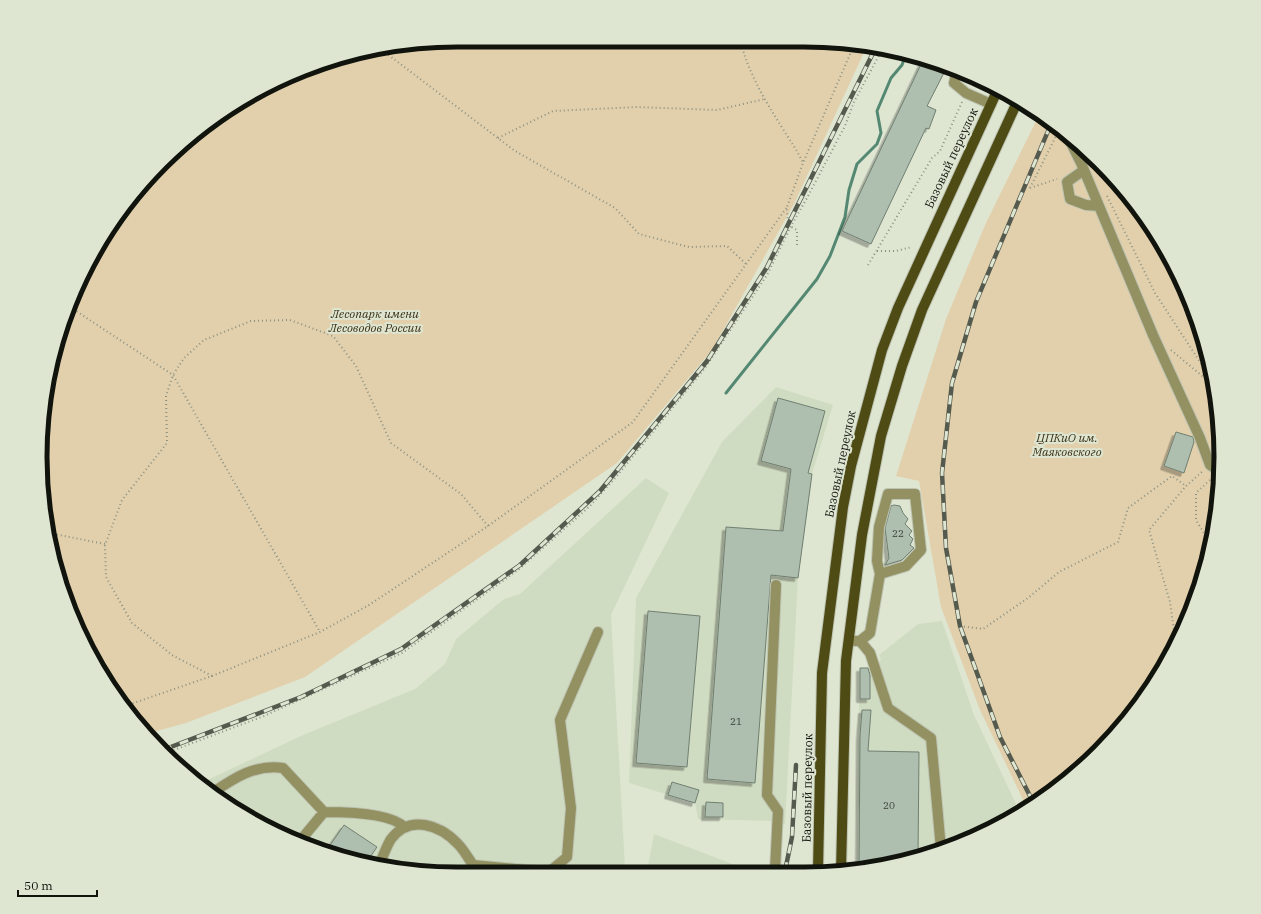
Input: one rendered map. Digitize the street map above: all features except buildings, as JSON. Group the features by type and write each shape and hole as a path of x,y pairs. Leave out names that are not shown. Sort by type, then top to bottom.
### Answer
{"main road":[{"name":"Базовый переулок","path":"818,866 822,673 843,507 851,466 880,357 898,308 995,95"},
{"path":"841,865 845,682 848,640 871,486 881,436 902,366 922,310 1015,106"}],"street":[{"path":"956,76 954,83 966,93 991,104"},
{"path":"1074,149 1153,335 1200,438 1210,465 1214,468"},
{"path":"1085,159 1082,166 1067,182 1070,199 1086,205 1098,206"},
{"path":"848,640 860,641 870,633 880,574 877,561 879,527 888,494 915,494 922,550 906,566 880,574"},
{"path":"775,867 778,811 767,795 776,585"},
{"path":"555,867 567,857 571,808 560,720 598,632"},
{"path":"860,641 870,653 888,708 932,738 941,843"},
{"path":"217,789 234,777 269,766 283,768 324,812 351,812 398,821 404,827"},
{"path":"303,837 324,812"},
{"path":"382,860 392,839 404,827 420,824 435,826 458,844 469,867"}],"path":[{"path":"742,47 747,65 765,99 799,152 803,163"},
{"path":"130,704 212,676 320,632 369,605 488,526 633,422 747,265 787,207 803,163 852,50"},
{"path":"387,54 515,151 615,208 639,234 689,247 727,246 747,265"},
{"path":"171,751 264,716 402,653 518,570 595,500 616,477 705,368 767,275 791,226 845,126 854,102 880,54"},
{"path":"868,265 932,158 940,151 966,93"},
{"path":"498,138 553,111 638,107 717,110 765,99"},
{"path":"1056,134 1030,188 1053,182 1058,178"},
{"path":"1107,195 1155,293 1205,371"},
{"path":"787,207 788,225 797,230 797,245"},
{"path":"877,251 896,251 912,247"},
{"path":"74,310 173,375 320,632"},
{"path":"212,676 172,656 132,623 106,577 105,544 122,500 167,443 166,396 173,375 184,358 204,340 251,321 290,320 333,336 356,366 391,444 461,494 488,526"},
{"path":"1153,335 1206,378"},
{"path":"1174,633 1170,602 1148,530 1186,486 1210,465"},
{"path":"960,626 983,629 1028,598 1059,572 1118,542 1128,508 1172,476 1186,486"},
{"path":"1206,537 1196,520 1196,493 1213,477"},
{"path":"55,534 105,544"}],"shaded area":[{"path":"776,387 833,405 812,474 798,578 785,824 770,821 698,819 695,803 629,783 636,598 722,442"},
{"path":"646,478 669,493 611,615 625,867 457,867 430,866 377,859 351,853 300,836 252,812 229,798 206,781 303,735 415,689 445,664 456,639 504,599 520,594"},
{"path":"942,621 974,715 1017,807 985,825 936,845 884,859 857,863 860,668 870,669 871,671 875,669 881,659 879,655 918,624"},
{"path":"654,834 741,867 648,867"}],"green space":[{"name":"Лесопарк имени Лесоводов России","path":"457,47 804,47 831,48 864,52 794,204 712,350 617,463 305,677 186,723 153,732 132,707 116,685 89,638 78,614 61,563 51,511 47,457 48,430 55,377 61,351 78,300 89,276 116,229 132,207 167,167 207,132 229,116 276,89 325,69 377,55 430,48"},
{"name":"ЦПКиО им. Маяковского","path":"1037,119 1054,132 1094,167 1129,207 1159,252 1183,300 1200,351 1206,377 1213,430 1213,484 1206,537 1192,589 1172,638 1145,685 1112,727 1094,747 1074,765 1054,782 1024,803 980,710 941,607 919,481 896,476 946,319 985,225"}],"waterway":[{"path":"726,393 817,279 830,256 845,217 849,190 857,164 877,144 881,133 877,111 891,78 902,65 904,60"}],"railway":[{"path":"168,748 301,697 401,649 520,565 600,491 707,361 767,267 873,53"},
{"path":"1032,798 1000,737 960,626 946,548 942,473 952,383 976,302 1049,128"},
{"path":"786,867 792,837 796,765"}]}
